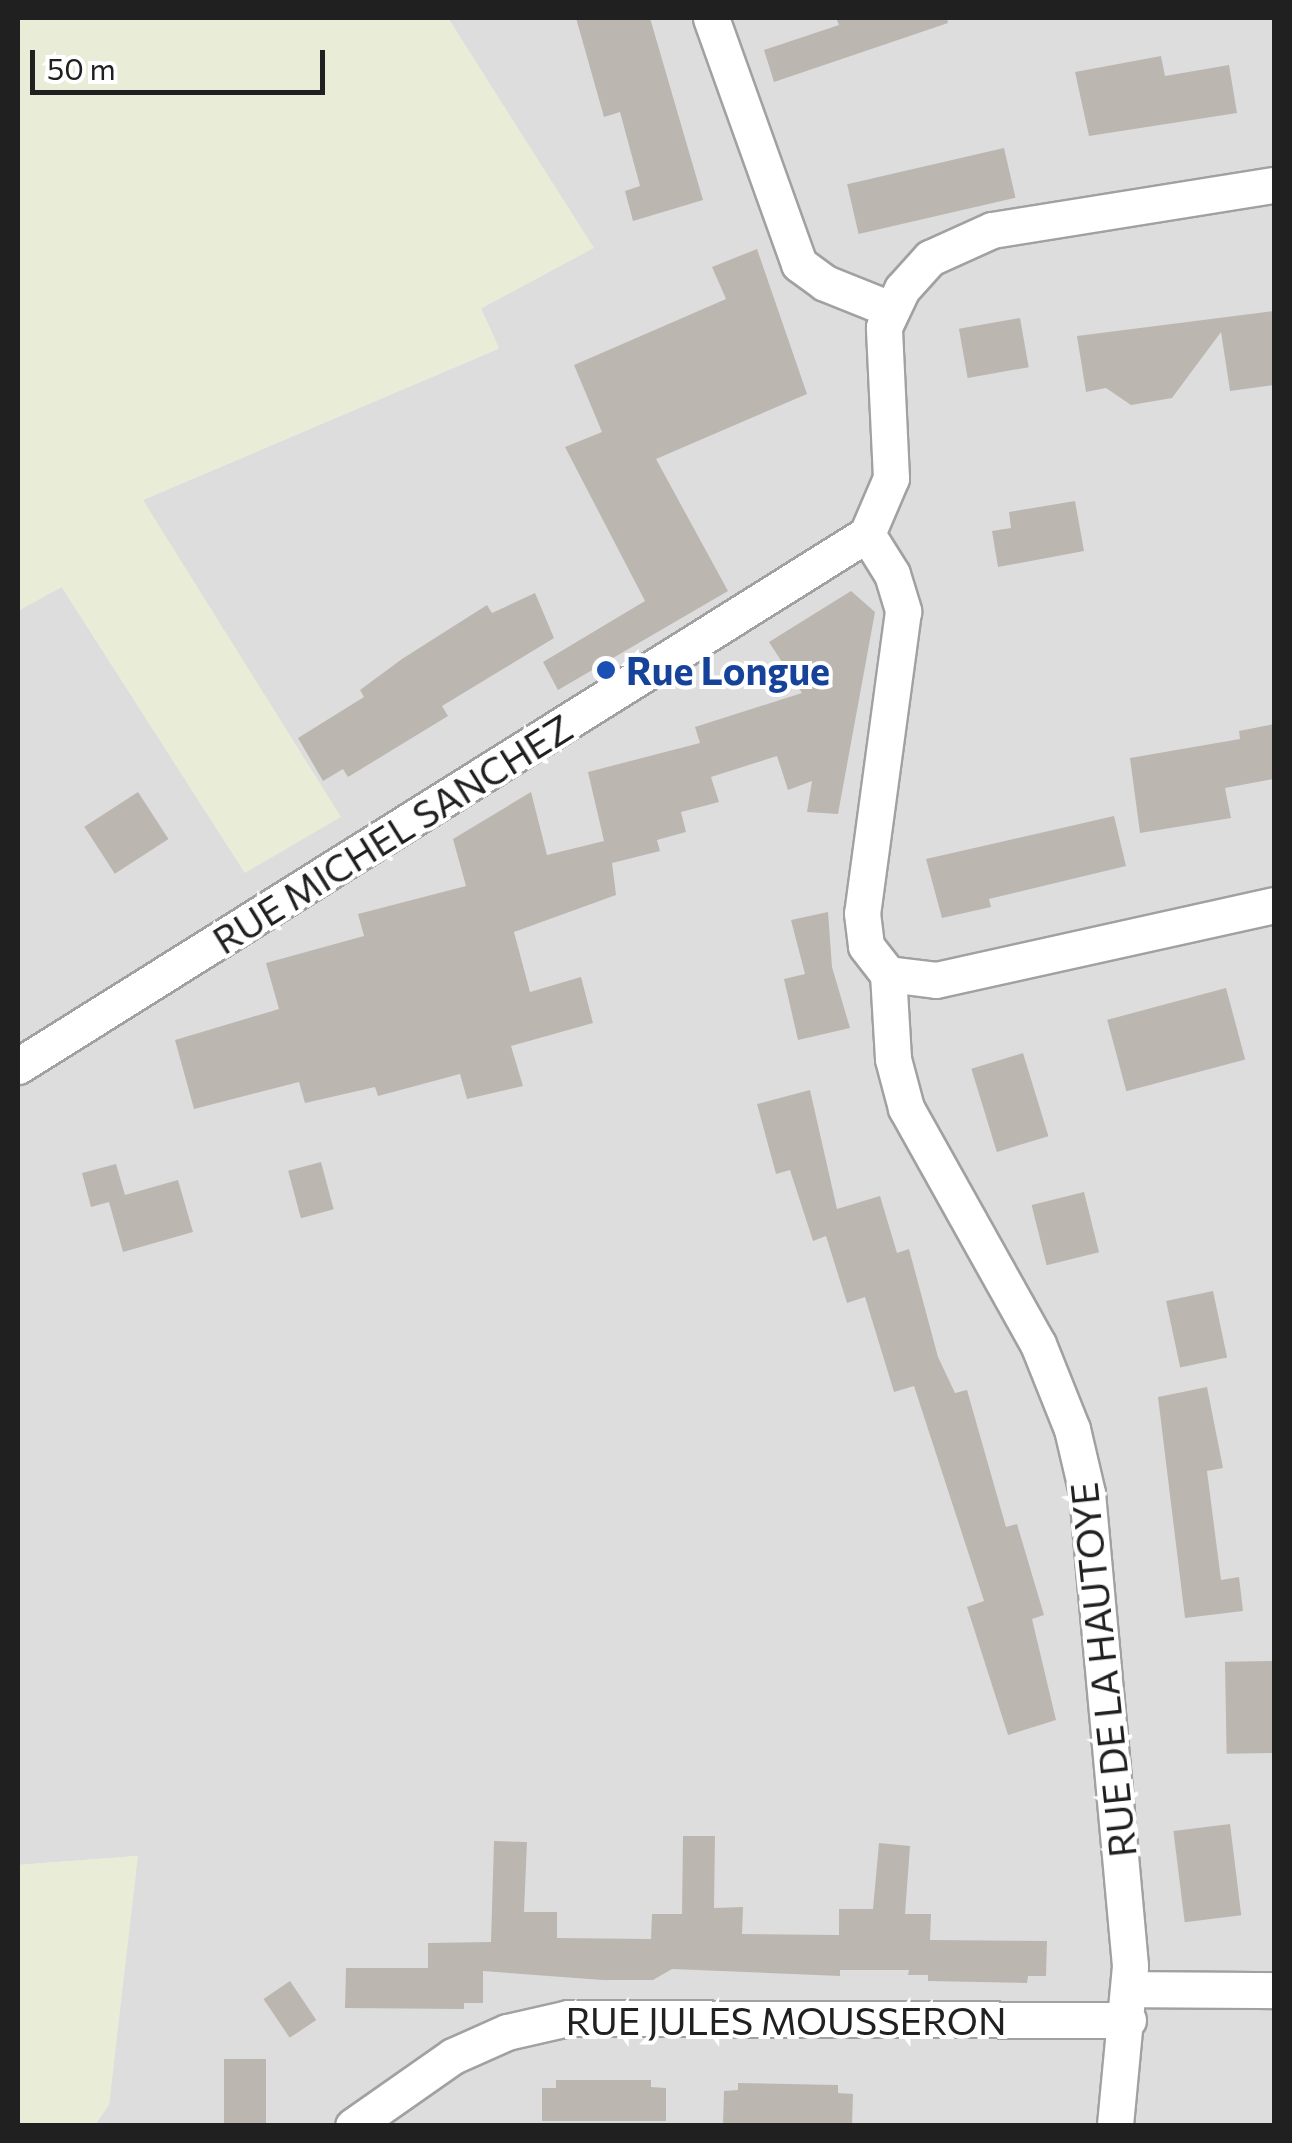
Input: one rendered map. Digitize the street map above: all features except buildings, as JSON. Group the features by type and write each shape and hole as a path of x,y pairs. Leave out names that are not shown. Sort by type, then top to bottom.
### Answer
{"street":[{"path":"711,18 799,264 825,282 890,308"},
{"path":"1274,185 969,237 930,258 890,308 881,347 891,478 867,534 892,574 903,611 862,913 866,946 888,974 936,980 1274,905"},
{"name":"RUE MICHEL SANCHEZ","path":"18,1066 867,534"},
{"name":"RUE DE LA HAUTOYE","path":"888,974 894,1059 906,1108 1018,1302 1062,1401 1080,1462 1096,1557 1129,2005 1115,2126"},
{"name":"RUE JULES MOUSSERON","path":"354,2126 453,2056 506,2032 568,2018 1129,2005 1274,1990"}],"shaded area":[{"path":"448,18 1274,18 1274,2125 95,2125 109,2104 137,1856 18,1865 18,611 61,586 245,873 143,500 498,349 480,309 593,248"}],"green space":[{"path":"18,18 448,18 594,248 481,308 499,348 143,500 341,817 245,873 62,587 18,611"},
{"path":"138,1856 109,2105 95,2125 18,2125 18,1865"}],"place":[{"name":"Rue Longue","path":"606,670"}]}
